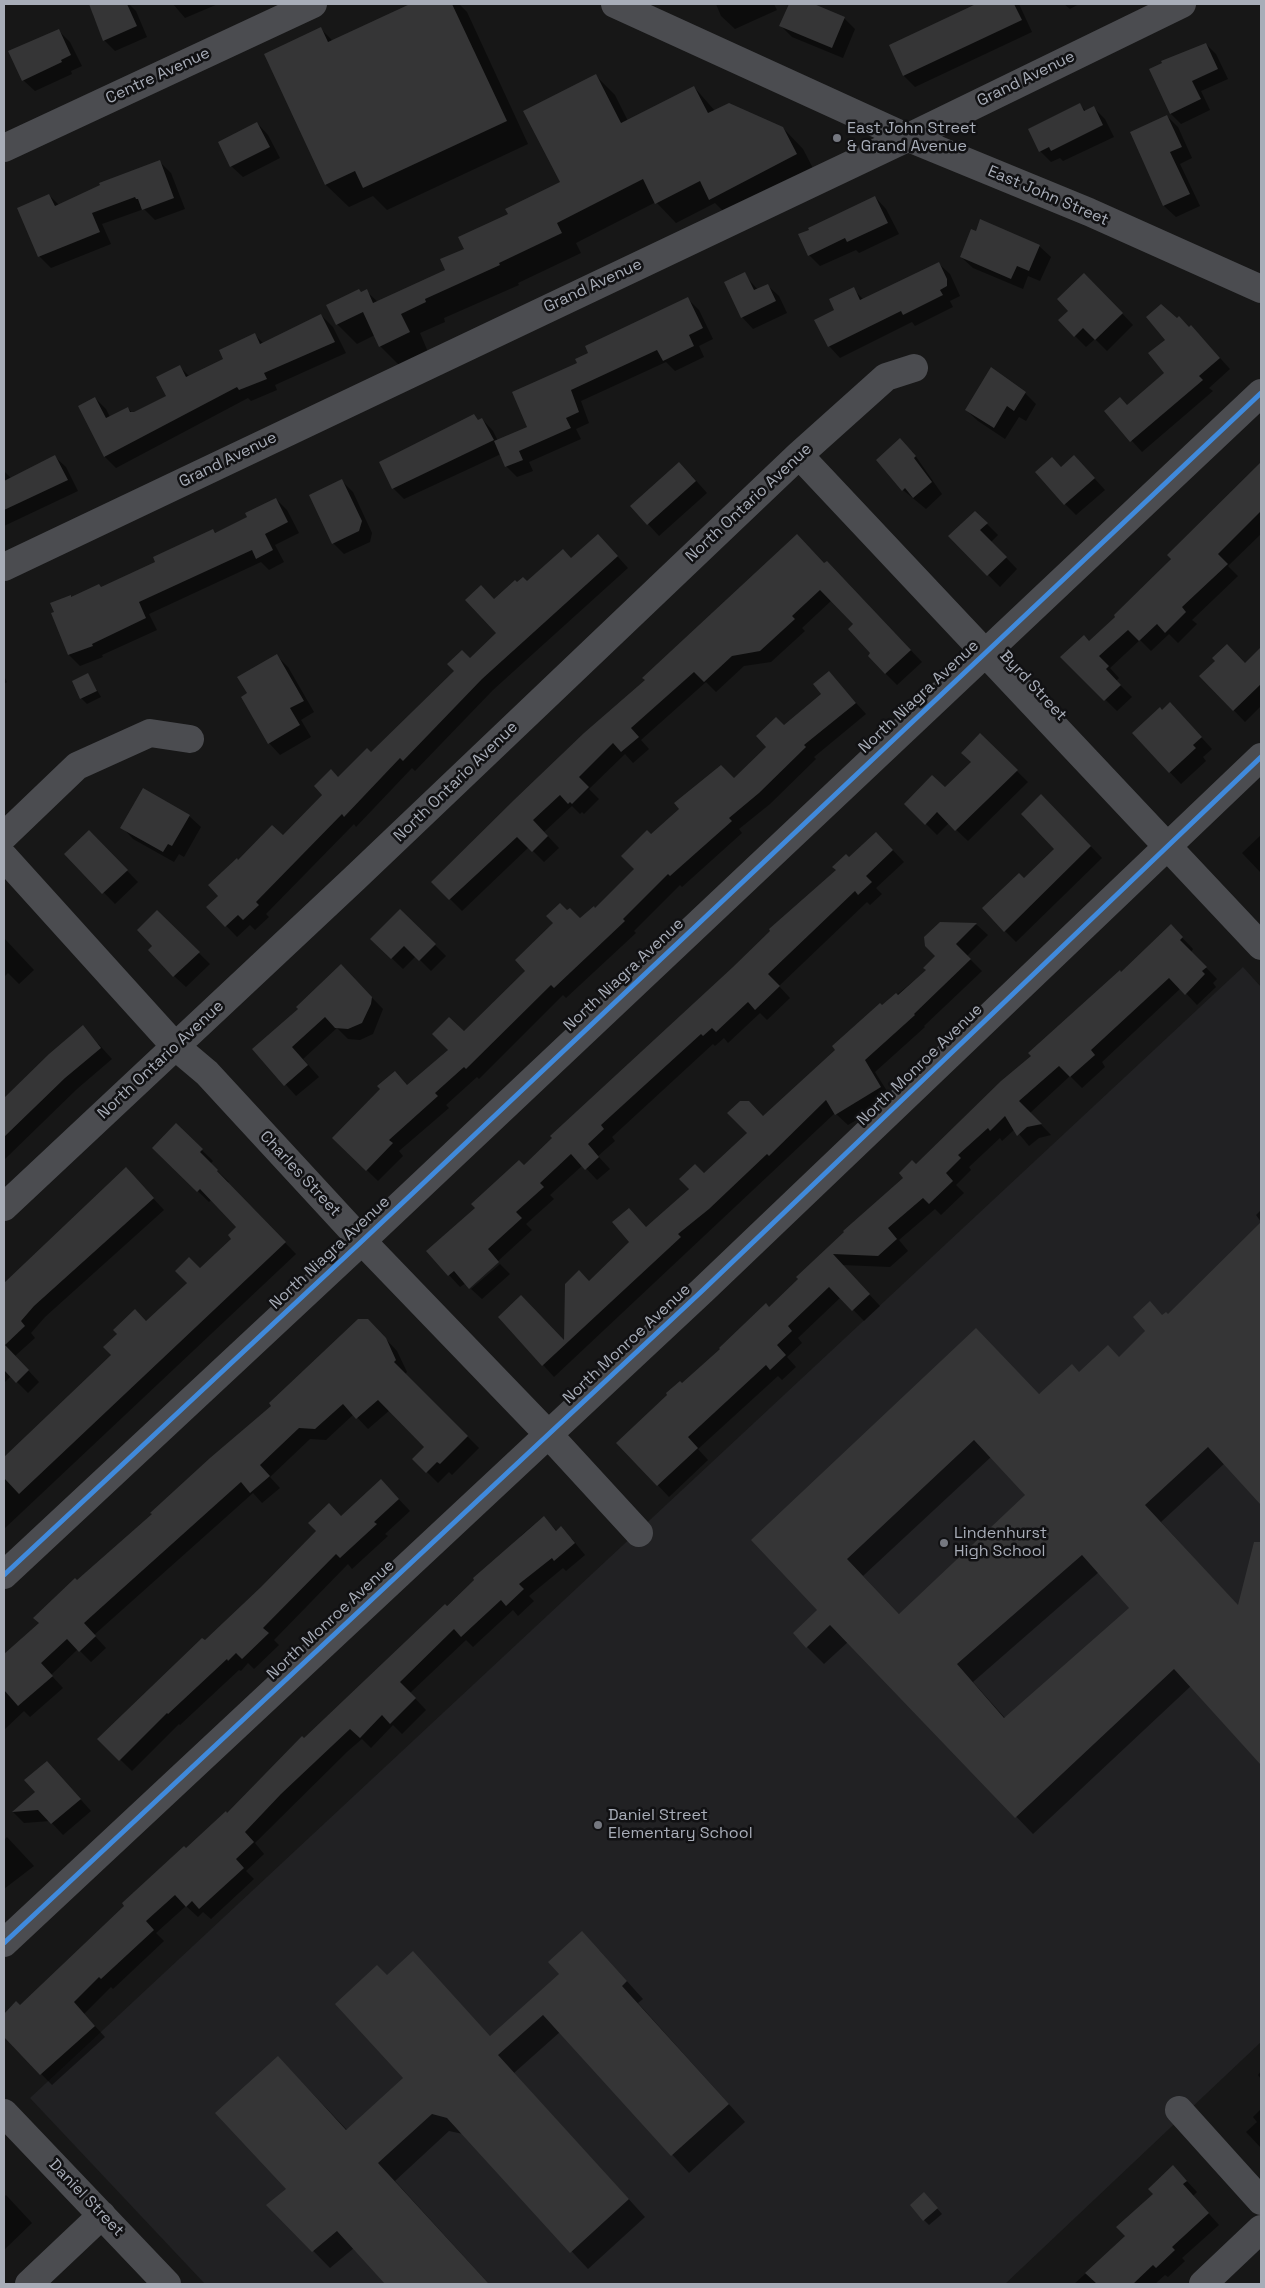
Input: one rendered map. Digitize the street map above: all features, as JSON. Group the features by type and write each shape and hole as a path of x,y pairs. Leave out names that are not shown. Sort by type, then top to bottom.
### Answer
{"street":[{"name":"Centre Avenue","path":"4,148 313,4"},
{"name":"East John Street","path":"615,4 907,138 1089,212 1261,289"},
{"name":"Grand Avenue","path":"4,567 907,138 1182,4"},
{"name":"North Ontario Avenue","path":"4,1207 799,455 886,377 914,368"},
{"name":"North Niagra Avenue","path":"4,1575 362,1241 1261,393"},
{"name":"Byrd Street","path":"799,455 1261,946"},
{"path":"4,836 77,766 150,733 190,739"},
{"name":"North Monroe Avenue","path":"4,1943 703,1290 1261,757"},
{"name":"Charles Street","path":"4,857 176,1046 207,1073 362,1241 548,1434 639,1533"},
{"path":"1179,2110 1261,2201"},
{"name":"Daniel Street","path":"4,2113 167,2284"},
{"path":"29,2284 102,2215"},
{"path":"1202,2284 1261,2229"}],"shaded area":[{"path":"1243,967 1261,987 1261,2042 1005,2284 205,2284 30,2098"}],"building":[{"path":"89,4 127,4 137,26 103,41"},
{"path":"410,4 452,4 507,121 363,188 355,171 325,185 264,54 321,27 328,42"},
{"path":"789,4 814,4 845,17 832,48 779,26"},
{"path":"976,4 1014,4 1022,20 903,76 889,45"},
{"path":"59,29 71,55 61,60 62,62 22,81 8,51"},
{"path":"1206,43 1218,69 1192,81 1201,99 1170,114 1149,69 1162,63 1161,61"},
{"path":"596,74 621,123 694,86 708,113 729,103 783,127 797,154 709,200 700,181 655,204 643,179 557,223 562,233 499,263 500,265 425,299 426,302 401,314 410,332 379,347 363,312 336,325 326,305 359,289 361,292 367,289 373,303 445,270 440,259 464,249 458,237 508,214 505,209 560,182 523,111"},
{"path":"1080,103 1084,111 1094,106 1103,125 1051,151 1049,147 1039,152 1028,129"},
{"path":"1167,115 1182,147 1170,152 1190,194 1163,206 1130,132"},
{"path":"257,122 270,147 230,167 218,142"},
{"path":"160,160 174,198 142,210 138,199 135,197 92,213 100,232 38,257 17,208 49,194 55,206 100,185 99,183"},
{"path":"875,196 888,223 847,242 845,238 808,256 798,234"},
{"path":"980,219 1040,245 1029,271 1017,266 1011,279 960,257 971,229 976,231"},
{"path":"939,262 947,279 947,286 940,290 943,295 903,315 901,311 828,347 814,320 834,310 829,299 854,287 860,300"},
{"path":"745,272 754,290 768,284 776,301 741,318 724,282"},
{"path":"1084,273 1123,313 1095,340 1083,328 1074,337 1058,320 1068,311 1057,299"},
{"path":"688,297 703,328 689,335 694,346 663,361 657,350 571,390 579,412 566,418 571,428 519,451 523,460 505,467 494,441 527,427 512,392 577,363 575,359 588,353 585,346"},
{"path":"1161,304 1177,318 1179,316 1189,327 1191,325 1220,358 1199,376 1203,380 1130,442 1104,411 1120,397 1127,405 1164,373 1148,353 1165,340 1146,317"},
{"path":"321,314 335,342 264,373 267,379 239,390 237,387 104,457 78,406 95,397 106,418 128,407 130,412 134,412 166,396 156,377 180,365 186,377 223,359 219,350 255,333 260,344"},
{"path":"991,367 1026,392 1014,411 1007,406 994,428 965,410"},
{"path":"474,414 478,420 482,418 494,440 392,489 379,462"},
{"path":"900,438 916,456 914,458 932,482 913,498 905,488 902,491 876,460"},
{"path":"55,455 68,480 4,510 4,481"},
{"path":"1074,455 1095,478 1064,505 1035,472 1052,457 1061,467"},
{"path":"679,462 696,481 647,525 630,506"},
{"path":"1261,462 1261,511 1218,554 1228,564 1182,607 1186,612 1165,633 1157,624 1139,641 1128,630 1099,656 1109,666 1106,669 1121,685 1104,701 1060,657 1084,635 1089,641 1115,617 1114,615 1171,559 1167,555"},
{"path":"342,479 362,521 359,531 332,544 309,495"},
{"path":"276,498 288,522 265,534 273,550 256,559 252,550 139,602 146,618 92,644 93,646 68,655 51,613 54,612 50,603 71,595 71,597 99,584 101,587 155,562 153,557 213,529 215,533 247,517 245,513"},
{"path":"975,511 988,523 980,530 1007,557 987,576 948,536"},
{"path":"598,534 618,556 482,679 403,761 400,758 344,817 342,814 256,902 259,905 243,920 238,915 225,927 206,907 218,896 208,885 237,858 238,860 272,825 283,835 322,795 314,786 331,769 338,777 367,748 371,752 454,671 447,664 462,650 470,658 496,633 465,600 481,585 494,599 515,580 517,582 523,577 527,581 563,549 571,558"},
{"path":"797,534 824,563 827,561 911,650 885,674 868,656 870,653 848,629 853,624 820,590 792,616 795,619 760,651 732,656 704,682 694,672 631,728 639,737 621,752 613,743 579,777 589,787 572,804 570,802 568,804 560,795 533,820 548,836 532,852 517,837 449,900 431,882 584,733 645,680 642,678"},
{"path":"1227,644 1245,663 1261,647 1261,684 1233,711 1199,676 1215,661 1212,658"},
{"path":"277,654 304,701 290,708 300,725 268,744 241,697 247,693 237,677"},
{"path":"829,671 856,703 804,745 806,747 759,793 729,818 732,821 670,876 668,874 623,919 625,921 554,988 551,985 466,1069 464,1067 435,1093 438,1096 389,1140 393,1143 366,1171 332,1138 380,1089 377,1086 395,1071 407,1085 448,1050 432,1034 449,1017 464,1031 525,971 515,960 553,923 546,916 560,903 567,910 570,908 580,918 594,906 595,908 634,869 621,856 647,830 651,834 679,809 674,803 721,765 734,778 766,747 756,736 776,717 784,725 821,694 813,684"},
{"path":"88,673 97,691 80,699 72,681"},
{"path":"1170,702 1202,737 1193,745 1196,748 1169,773 1132,733 1160,707 1162,710"},
{"path":"980,733 1018,770 955,831 937,812 925,825 904,804 932,775 945,787 971,762 961,753"},
{"path":"143,788 190,815 172,846 168,844 163,852 120,828"},
{"path":"1041,794 1091,846 1004,932 982,908 1019,873 1024,878 1054,849 1021,814"},
{"path":"89,830 128,870 102,894 64,854"},
{"path":"876,832 893,850 866,876 872,882 858,895 855,891 768,974 780,986 755,1010 748,1002 716,1032 712,1028 703,1036 701,1034 601,1125 604,1129 588,1144 599,1157 585,1170 571,1154 540,1183 544,1187 516,1212 522,1218 488,1249 499,1262 469,1289 454,1271 448,1276 426,1251 475,1208 471,1204 519,1160 524,1165 552,1138 550,1136 733,967 770,931 769,929 836,870 832,867 846,854 849,857"},
{"path":"400,909 436,944 419,961 404,946 391,959 370,939"},
{"path":"157,910 200,952 173,977 148,950 152,946 137,930"},
{"path":"940,922 977,923 956,944 971,959 915,1015 865,1060 881,1087 835,1115 826,1100 769,1156 767,1154 709,1209 678,1234 681,1237 542,1366 498,1317 521,1295 564,1340 565,1284 579,1270 589,1281 629,1242 612,1222 629,1208 646,1227 689,1189 679,1179 695,1164 704,1173 747,1133 727,1113 740,1101 749,1101 763,1116 835,1050 832,1046 880,1003 882,1005 896,993 898,995 926,970 923,968 935,956 925,946 924,937"},
{"path":"1171,924 1183,937 1180,940 1207,967 1202,971 1205,974 1185,995 1169,978 1091,1050 1095,1055 1070,1077 1059,1066 1019,1101 1042,1124 1027,1127 1017,1136 1005,1116 990,1131 988,1128 958,1155 961,1158 946,1173 953,1181 929,1204 923,1198 888,1228 897,1239 878,1256 833,1254 870,1294 852,1311 829,1287 788,1326 792,1331 777,1345 786,1355 770,1370 766,1365 688,1437 698,1448 657,1486 616,1443 667,1395 666,1393 680,1381 682,1383 720,1349 766,1303 769,1307 798,1279 796,1277 843,1231 903,1178 899,1173 912,1160 916,1164 1001,1081 1031,1056 1028,1053 1120,970 1121,972"},
{"path":"341,964 372,997 371,1004 362,1023 348,1029 335,1028 325,1017 292,1047 308,1065 284,1086 252,1049 298,1009 296,1007"},
{"path":"83,1025 101,1048 65,1078 4,1137 4,1098 49,1054"},
{"path":"176,1123 203,1149 200,1152 217,1171 286,1242 19,1494 4,1478 4,1457 111,1355 103,1347 117,1334 113,1330 135,1309 146,1321 187,1283 175,1271 189,1257 200,1268 231,1239 228,1235 236,1227 200,1189 197,1192 152,1148"},
{"path":"126,1167 154,1198 34,1306 21,1321 25,1326 5,1345 29,1370 16,1383 4,1370 4,1283"},
{"path":"1261,1222 1261,1505 1208,1447 1145,1505 1238,1605 1254,1542 1261,1542 1261,1765 1174,1669 1015,1818 830,1625 806,1648 793,1633 817,1610 751,1540 976,1328 1039,1394 1072,1364 1079,1372 1108,1345 1119,1357 1145,1331 1133,1317 1150,1301 1162,1315 1166,1312 1168,1314","holes":["974,1440 1025,1495 899,1614 847,1559","1082,1555 1129,1608 1004,1718 957,1664"]},
{"path":"358,1319 368,1319 386,1338 396,1360 394,1362 468,1436 440,1464 437,1462 426,1473 412,1459 424,1447 378,1400 356,1419 343,1404 315,1429 299,1428 260,1465 270,1476 250,1493 241,1482 84,1623 96,1636 79,1652 67,1639 41,1663 53,1676 18,1706 4,1690 4,1654 39,1623 33,1618 75,1578 77,1580 152,1514 150,1513 210,1458 271,1406 269,1403"},
{"path":"381,1479 399,1499 374,1522 377,1524 340,1558 336,1554 263,1628 269,1633 242,1659 236,1653 228,1661 227,1659 167,1713 119,1761 97,1739 202,1638 205,1640 261,1587 316,1531 308,1523 329,1503 341,1516"},
{"path":"544,1516 556,1531 561,1526 575,1543 554,1561 552,1558 519,1584 524,1589 506,1606 501,1600 461,1637 454,1629 400,1682 416,1698 390,1724 382,1715 360,1738 350,1729 281,1794 245,1832 254,1842 236,1859 244,1868 199,1909 192,1901 186,1907 175,1895 146,1921 154,1930 101,1979 99,1977 74,2002 95,2026 40,2075 4,2037 4,2014 16,2001 20,2005 124,1906 122,1903 184,1846 186,1848 226,1811 227,1813 302,1736 304,1738 445,1604 447,1606 474,1580 473,1578"},
{"path":"47,1761 81,1799 51,1824 38,1810 12,1812 35,1792 24,1780"},
{"path":"582,1931 627,1981 622,1986 729,2104 671,2156 543,2015 498,2055 629,2199 570,2253 447,2118 432,2114 378,2163 489,2284 385,2284 337,2231 312,2252 266,2205 286,2189 215,2113 278,2056 346,2130 403,2078 335,2004 377,1965 387,1975 413,1951 490,2036 559,1974 548,1962"},
{"path":"1173,2165 1187,2181 1183,2184 1209,2213 1172,2247 1175,2250 1156,2268 1153,2265 1133,2284 1097,2284 1085,2273 1125,2236 1116,2227 1153,2194 1148,2189"},
{"path":"924,2192 938,2208 923,2221 910,2205"}],"cycle path":[{"path":"4,1575 362,1241 1261,393"},
{"path":"4,1943 703,1290 1261,757"}],"place":[{"name":"East John Street & Grand Avenue","path":"837,138"},
{"name":"Lindenhurst High School","path":"944,1543"},
{"name":"Daniel Street Elementary School","path":"598,1825"}]}
